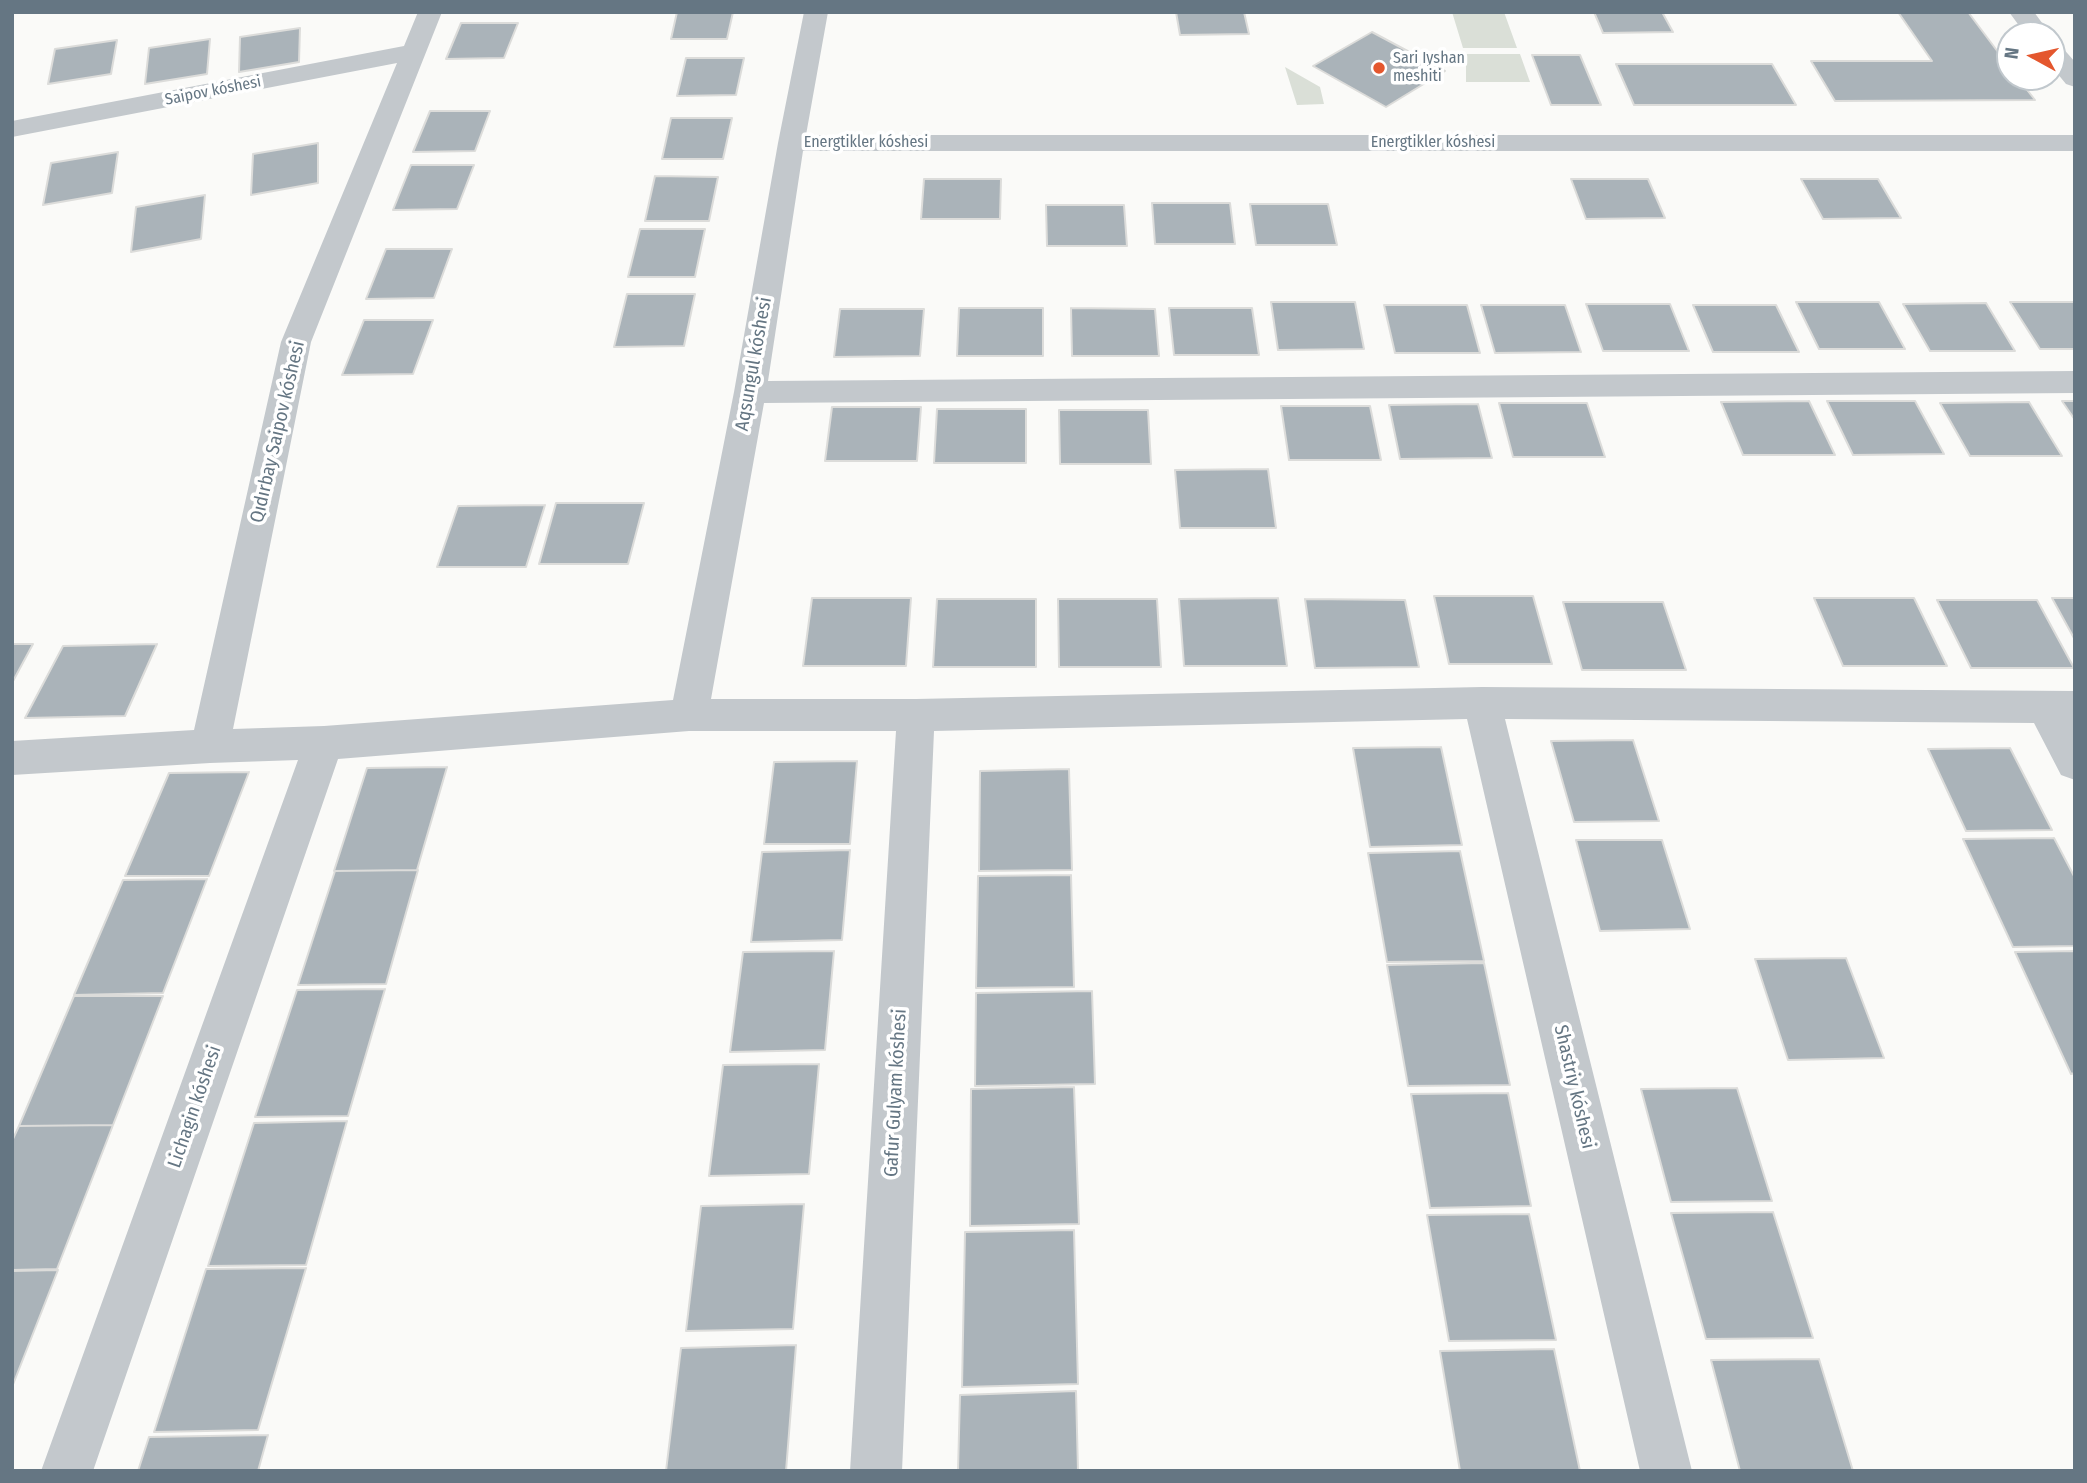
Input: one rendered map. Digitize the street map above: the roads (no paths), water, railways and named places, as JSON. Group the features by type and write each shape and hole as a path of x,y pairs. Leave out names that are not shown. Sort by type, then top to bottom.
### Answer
{"street":[{"name":"Qıdırbay Saipov kóshesi","path":"210,746 296,342 430,12"},
{"name":"Aqsungul kóshesi","path":"689,715 750,392 816,12"},
{"name":"Saipov kóshesi","path":"12,129 413,52"},
{"name":"Energtikler kóshesi","path":"791,144 2075,143"},
{"path":"750,392 2075,382"},
{"path":"12,758 210,746 324,743 689,715 916,715 1482,703 2060,707 2075,763"},
{"name":"Shastriy kóshesi","path":"1482,703 1665,1471"},
{"name":"Gafur Gulyam kóshesi","path":"876,1471 916,715"},
{"name":"Lichagin kóshesi","path":"67,1471 324,743"}],"place":[{"name":"Sari Iyshan meshiti","path":"1379,68"}]}
